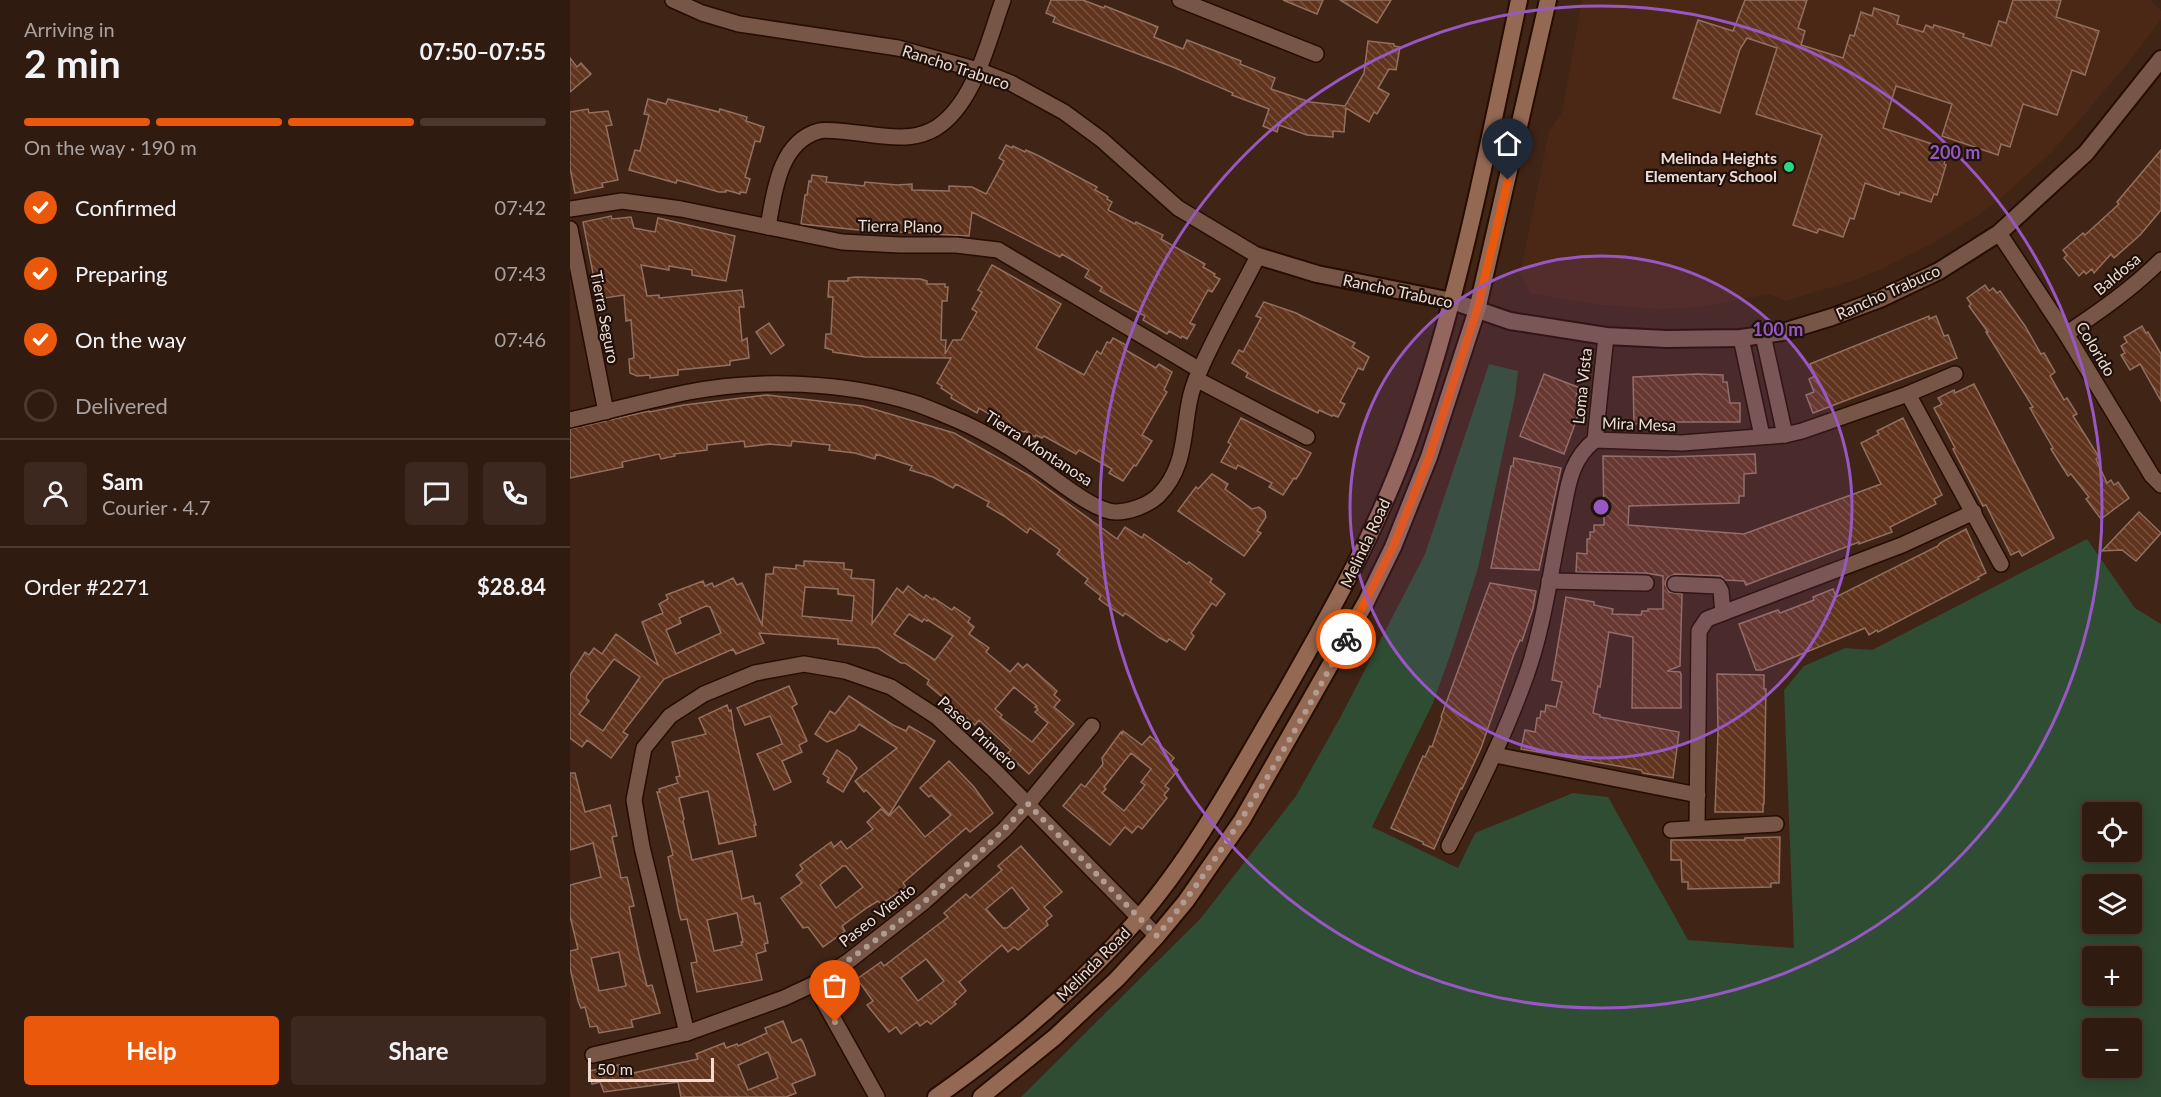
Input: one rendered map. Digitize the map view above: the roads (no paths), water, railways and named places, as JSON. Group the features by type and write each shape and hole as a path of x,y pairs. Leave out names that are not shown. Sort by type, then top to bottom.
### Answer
{"main road":[{"name":"Melinda Road","path":"936,1097 981,1066 1033,1022 1091,969 1139,918 1218,807 1330,614 1368,539 1411,436 1452,301 1485,165 1519,0"},
{"name":"Melinda Road","path":"981,1097 1055,1038 1117,979 1157,936 1205,875 1242,820 1366,602 1393,547 1422,477 1477,310 1548,0"}],"street":[{"name":"Rancho Trabuco","path":"673,0 702,13 739,24 898,48 978,70 1011,83 1064,112 1102,140 1178,208 1258,256 1317,274 1452,301 1509,321 1606,336 1667,339 1741,338 1783,332 1832,317 1939,271 1999,233 2086,153 2161,59"},
{"path":"768,227 781,168 791,151 803,140 820,130 898,138 918,137 938,127 971,90 1003,0"},
{"path":"1179,0 1316,54"},
{"name":"Tierra Plano","path":"570,209 622,201 681,209 842,242 956,245 998,250 1198,375 1307,437"},
{"name":"Tierra Seguro","path":"570,229 606,412"},
{"name":"Colorido","path":"1999,233 2066,334 2152,476 2161,485"},
{"name":"Tierra Montanosa","path":"570,420 690,392 747,384 812,385 914,403 969,425 1023,456 1093,504 1116,512 1142,507 1158,496 1176,470 1185,440 1189,402 1198,375 1258,256"},
{"name":"Baldosa","path":"2066,334 2109,306 2138,283 2161,260"},
{"path":"1763,335 1785,435"},
{"name":"Loma Vista","path":"1595,440 1606,336"},
{"path":"1741,338 1762,436"},
{"name":"Mira Mesa","path":"1449,846 1494,755 1529,668 1546,606 1572,470 1582,450 1595,440 1682,443 1785,435 1908,394 1956,374"},
{"path":"1908,394 2001,564"},
{"path":"1698,828 1700,631 1707,619 1902,544 1974,512"},
{"path":"1549,581 1646,584"},
{"path":"1675,584 1718,586 1721,591 1723,613"},
{"name":"Paseo Primero","path":"687,1034 642,847 634,800 644,748 669,717 704,694 755,673 804,664 845,671 891,687 937,717 1028,804 1157,936"},
{"name":"Paseo Viento","path":"593,1055 687,1034 784,999 814,984 850,960 925,901 1004,830 1092,726"},
{"path":"1494,755 1698,795"},
{"path":"1671,830 1776,824"},
{"path":"814,984 877,1097"}],"place":[{"name":"Melinda Heights Elementary School","path":"1789,167"}]}
